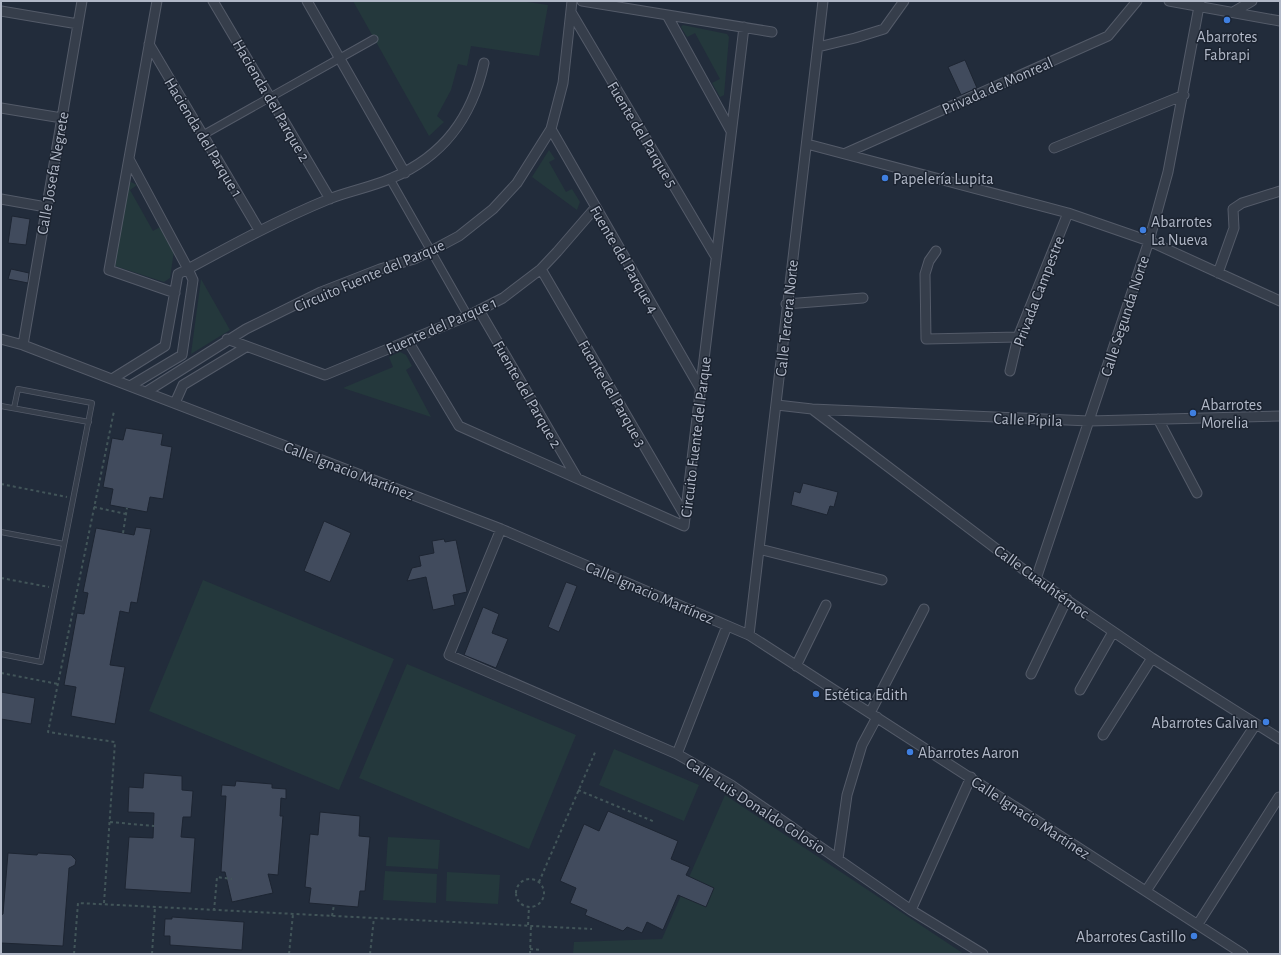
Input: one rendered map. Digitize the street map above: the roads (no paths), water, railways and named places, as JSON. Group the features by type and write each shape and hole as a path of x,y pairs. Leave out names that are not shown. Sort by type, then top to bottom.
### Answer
{"street":[{"name":"Calle Josefa Negrete","path":"23,345 82,1"},
{"path":"157,1 109,270 175,293"},
{"name":"Hacienda del Parque 2","path":"213,1 330,199"},
{"path":"307,1 405,173"},
{"name":"Circuito Fuente del Parque","path":"146,392 227,339 321,292 380,269 414,259 431,251 474,225 506,196 530,165 551,129 563,83 572,1"},
{"path":"582,1 772,32"},
{"name":"Calle Tercera Norte","path":"749,635 777,405 786,304 808,144 823,1"},
{"path":"818,47 884,29 904,1"},
{"name":"Privada de Monreal","path":"846,153 1108,36 1137,1"},
{"path":"1169,1 1200,4 1280,21"},
{"path":"1235,11 1252,1"},
{"name":"Calle Segunda Norte","path":"1036,579 1149,241 1168,172 1184,95 1200,4"},
{"path":"1,11 78,24"},
{"name":"Fuente del Parque 5","path":"571,12 716,257"},
{"path":"667,15 731,131"},
{"name":"Circuito Fuente del Parque","path":"408,341 459,426 684,526 744,27"},
{"path":"203,135 374,39"},
{"name":"Hacienda del Parque 1","path":"149,44 259,230"},
{"path":"112,379 165,346 178,274 259,230 330,199 405,173 429,158 461,123 477,88 484,63"},
{"path":"1054,148 1184,95"},
{"path":"1,108 62,118"},
{"name":"Fuente del Parque 4","path":"551,129 700,388"},
{"path":"808,144 1068,212 1149,241 1280,301"},
{"path":"129,160 193,280 182,355 130,386"},
{"path":"390,179 468,316"},
{"path":"1218,272 1234,228 1233,209 1242,203 1280,191"},
{"path":"1,199 46,207"},
{"name":"Fuente del Parque 1","path":"246,347 325,375 468,316 503,298 541,269 596,208"},
{"name":"Privada Campestre","path":"1010,371 1018,338 1068,212"},
{"path":"936,251 929,262 926,274 926,339 1018,338"},
{"name":"Fuente del Parque 3","path":"541,269 685,516"},
{"path":"786,304 863,298"},
{"name":"Fuente del Parque 2","path":"479,310 576,478"},
{"name":"Calle Ignacio Martínez","path":"1,338 23,345 501,529 749,635 1243,954"},
{"path":"227,339 246,347"},
{"path":"175,404 183,385 246,347"},
{"name":"Calle Pípila","path":"777,405 812,410 1089,422 1280,416"},
{"name":"Calle Cuauhtémoc","path":"812,410 1036,579 1152,658 1280,739"},
{"path":"1158,419 1196,493"},
{"name":"Calle Luis Donaldo Colosio","path":"501,529 449,654 677,754 731,785 911,910 982,954"},
{"path":"759,549 882,580"},
{"path":"1031,674 1067,600"},
{"path":"796,666 826,605"},
{"path":"838,859 847,795 862,745 873,715 924,608"},
{"path":"677,754 727,626"},
{"path":"1080,690 1113,632"},
{"path":"1103,735 1152,658"},
{"path":"1146,892 1256,724"},
{"path":"911,910 971,777"},
{"path":"1198,924 1279,797"}],"lane":[{"path":"1,654 40,662 92,403 18,389 14,408"},
{"path":"1,406 89,422"},
{"path":"1,532 64,544"}],"place":[{"name":"Abarrotes Fabrapi","path":"1227,20"},
{"name":"Papelería Lupita","path":"885,178"},
{"name":"Abarrotes La Nueva","path":"1143,230"},
{"name":"Abarrotes Morelia","path":"1193,413"},
{"name":"Estética Edith","path":"816,694"},
{"name":"Abarrotes Galvan","path":"1266,722"},
{"name":"Abarrotes Aaron","path":"910,752"},
{"name":"Abarrotes Castillo","path":"1194,936"}]}
